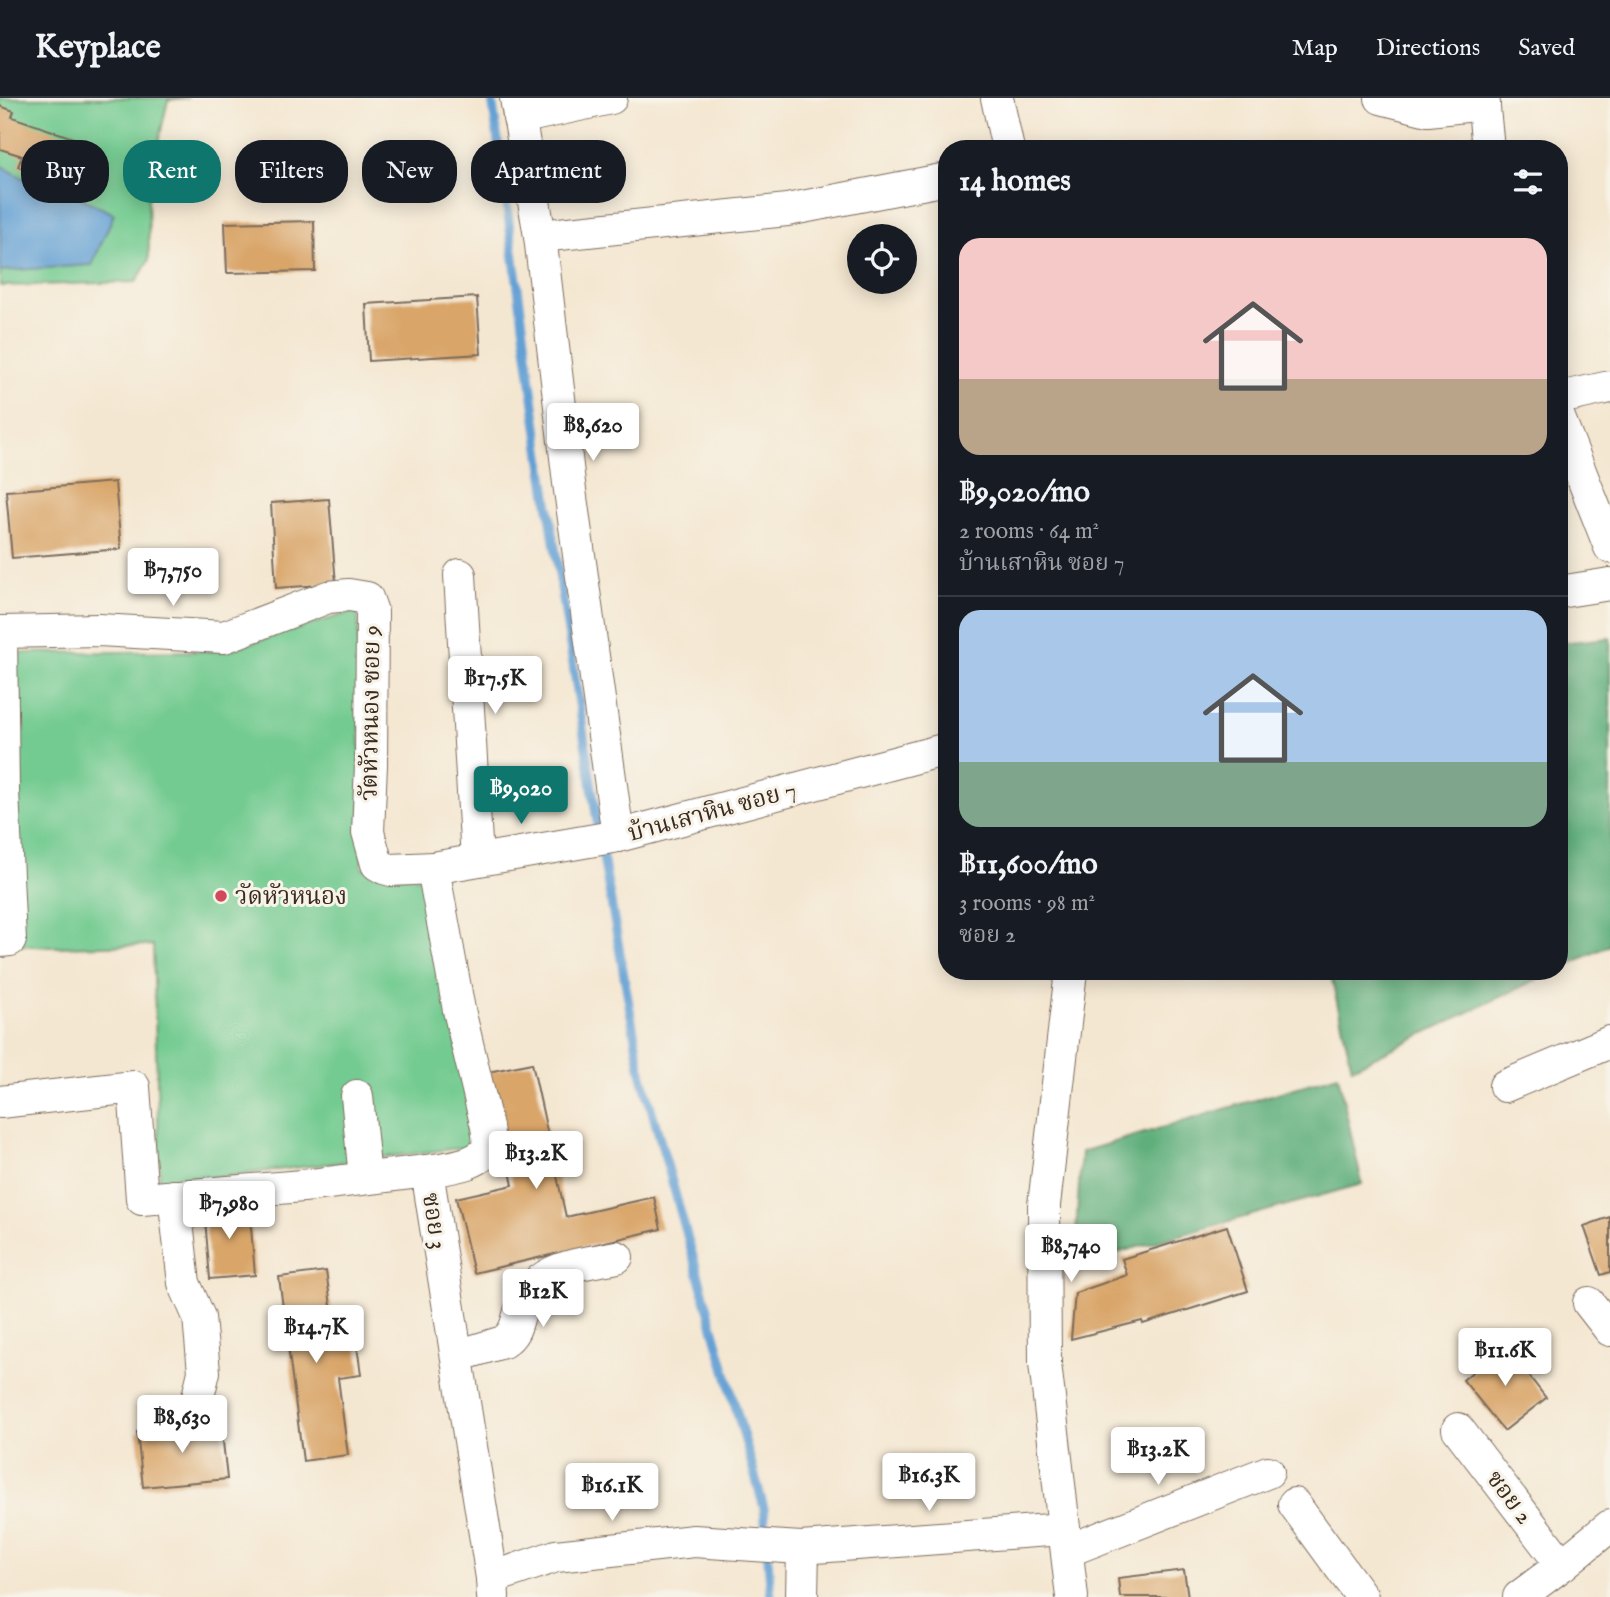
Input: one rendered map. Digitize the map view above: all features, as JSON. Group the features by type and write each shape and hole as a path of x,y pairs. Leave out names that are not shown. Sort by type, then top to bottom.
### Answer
{"street":[{"path":"611,98 518,108 541,236 569,483 618,836"},
{"path":"997,98 1005,140"},
{"path":"1381,98 1428,110 1484,101 1487,140"},
{"path":"541,236 787,210 938,182"},
{"path":"1568,396 1610,387"},
{"path":"1568,440 1608,536"},
{"path":"460,575 477,859"},
{"path":"1568,590 1610,583"},
{"name":"วัตหัวหนอง ซอย 9","path":"5,940 0,632 99,630 224,637 328,597 349,595 367,598 372,612 368,832 377,864 384,869 433,868"},
{"name":"บ้านเสาหิน ซอย 7","path":"433,868 618,836 938,751"},
{"name":"ซอย 3","path":"433,868 458,1010 487,1127 488,1147 483,1157 466,1164 427,1171 492,1588"},
{"path":"1070,980 1044,1205 1045,1363 1072,1597"},
{"path":"1505,1086 1610,1042"},
{"path":"0,1102 134,1087 142,1199 303,1186 427,1171"},
{"path":"357,1096 365,1178"},
{"path":"174,1196 184,1283 199,1317 204,1372 194,1413"},
{"path":"457,1356 510,1338 527,1296 547,1274 558,1269 617,1257"},
{"path":"1588,1303 1610,1330"},
{"name":"ซอย 2","path":"1458,1429 1562,1565"},
{"path":"492,1588 556,1556 694,1541 802,1548 1065,1540 1268,1472"},
{"path":"1294,1504 1362,1597"},
{"path":"1519,1597 1610,1525"},
{"path":"802,1548 802,1597"}],"green space":[{"path":"0,98 188,98 168,100 159,140 123,140 123,203 148,203 149,260 136,282 0,286"},
{"name":"วัดหัวหนอง","path":"358,610 362,868 424,879 477,1146 160,1184 153,945 17,945 12,653 226,651"},
{"path":"1610,638 1610,945 1568,965 1568,642"},
{"path":"1332,980 1535,980 1352,1068"},
{"path":"1338,1075 1362,1184 1074,1265 1081,1152"}],"water":[{"path":"0,165 21,177 21,203 92,203 114,214 92,265 0,271"}],"building":[{"path":"0,106 14,111 12,117 78,140 21,140 21,156 0,149"},
{"path":"314,221 315,271 227,273 225,223"},
{"path":"477,297 481,354 369,361 366,304"},
{"path":"115,482 121,549 12,558 6,491"},
{"path":"329,499 336,584 276,588 271,503"},
{"path":"532,1063 566,1217 654,1197 661,1229 474,1273 456,1198 513,1185 488,1072"},
{"path":"249,1203 255,1275 210,1279 204,1206"},
{"path":"1610,1217 1610,1272 1601,1275 1584,1226"},
{"path":"1227,1226 1248,1291 1143,1324 1142,1321 1071,1339 1075,1293 1127,1275 1122,1259"},
{"path":"326,1271 337,1347 357,1345 361,1375 338,1378 348,1455 303,1461 279,1277"},
{"path":"1505,1345 1546,1398 1504,1431 1463,1380"},
{"path":"221,1423 227,1479 143,1487 137,1432"},
{"path":"1184,1570 1188,1597 1120,1597 1118,1578"}],"waterway":[{"path":"492,98 542,463 600,840 641,1072 764,1508 771,1597"}],"place":[{"name":"วัดหัวหนอง","path":"221,896"}]}
